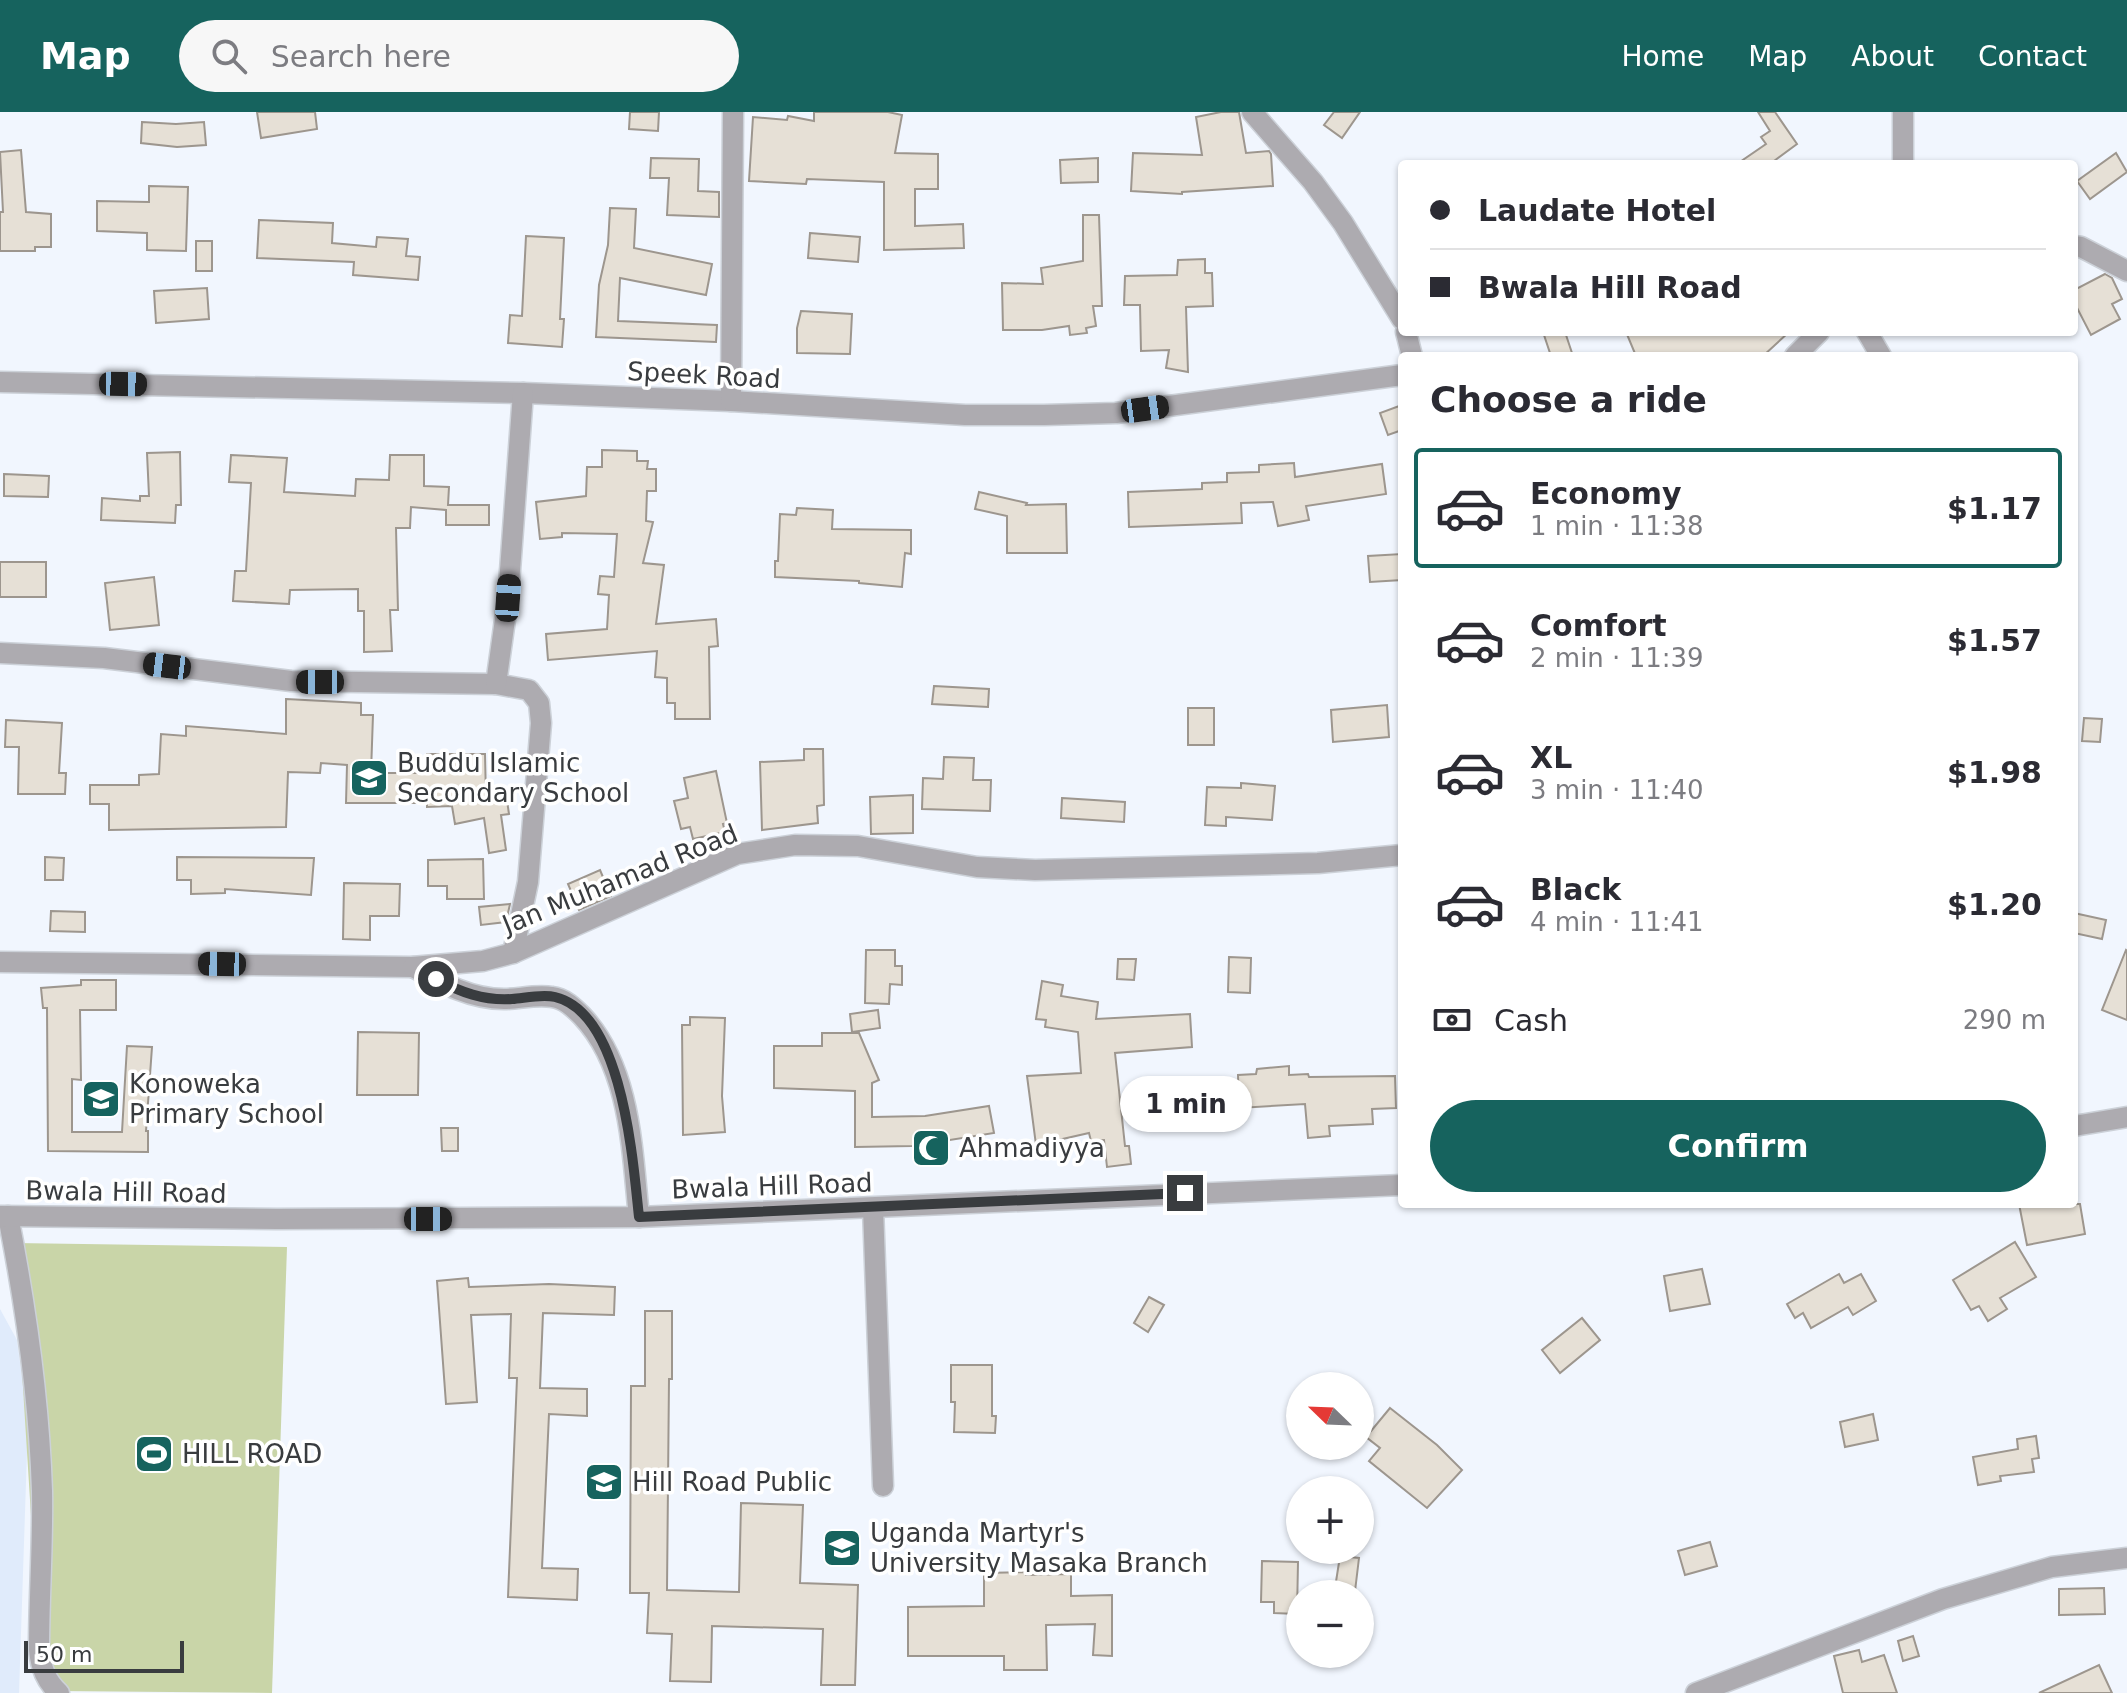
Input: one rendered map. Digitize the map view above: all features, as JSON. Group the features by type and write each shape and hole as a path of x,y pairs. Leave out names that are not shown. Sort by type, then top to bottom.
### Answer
{"street":[{"path":"731,401 733,112"},
{"path":"1252,112 1313,182 1343,223 1398,312"},
{"path":"1903,112 1903,160"},
{"path":"2078,247 2127,271"},
{"path":"1799,352 1815,336"},
{"name":"Speek Road","path":"0,382 523,393 965,415 1116,413 1398,376"},
{"path":"496,684 508,598 523,393"},
{"path":"0,653 104,658 291,681 496,684 533,692 541,716 528,882 513,953"},
{"name":"Jan Muhamad Road","path":"0,962 412,967 483,961 513,953 737,854 795,845 858,846 977,867 1035,870 1318,863 1398,855"},
{"path":"412,967 459,992 476,996 508,999 551,996 575,1008 591,1025 612,1064 630,1132 639,1217"},
{"path":"2078,1125 2127,1117"},
{"name":"Bwala Hill Road","path":"4,1216 262,1219 639,1217 1398,1185"},
{"path":"873,1208 883,1486"},
{"path":"4,1216 22,1284 39,1434 42,1493 39,1650 49,1684 59,1693"},
{"path":"1696,1693 1943,1599 2052,1567 2127,1558"}],"shaded area":[{"path":"0,1309 17,1340 28,1422 19,1693 0,1693"}],"green space":[{"name":"HILL ROAD","path":"14,1243 287,1247 272,1693 56,1691 40,1660"}],"building":[{"path":"257,112 315,112 317,129 261,138"},
{"path":"630,112 659,112 658,131 629,129"},
{"path":"814,112 888,112 902,115 895,153 938,154 938,189 915,189 915,226 963,224 964,248 884,250 884,182 807,179 806,184 749,181 753,117 787,120 788,116 814,121"},
{"path":"1239,112 1246,153 1269,151 1273,186 1182,194 1131,191 1133,153 1202,155 1196,117"},
{"path":"1334,112 1360,112 1342,138 1324,125"},
{"path":"1758,112 1775,112 1797,144 1775,160 1743,160 1766,144 1761,137 1770,131"},
{"path":"142,122 204,122 206,145 177,147 141,143"},
{"path":"21,150 26,212 51,214 51,247 35,247 35,251 0,251 0,212 3,212 0,152"},
{"path":"2116,153 2127,172 2090,199 2078,180"},
{"path":"651,158 699,159 698,191 719,192 719,217 667,215 669,178 650,178"},
{"path":"1098,158 1098,182 1061,183 1060,160"},
{"path":"149,186 188,187 186,251 147,250 147,233 97,231 97,201 149,202"},
{"path":"610,208 636,209 634,248 712,264 706,295 620,278 618,321 717,325 716,342 596,337 599,285 608,245"},
{"path":"1083,215 1099,215 1102,306 1093,306 1096,326 1086,328 1087,333 1070,335 1069,326 1003,330 1002,283 1043,284 1041,268 1083,261"},
{"path":"259,220 333,223 332,243 376,247 377,237 408,239 406,256 420,257 418,280 353,275 354,262 257,258"},
{"path":"810,233 860,237 858,262 808,258"},
{"path":"526,236 564,238 560,319 564,319 562,347 508,343 510,315 522,316"},
{"path":"196,241 212,241 212,271 196,271"},
{"path":"1205,259 1205,273 1212,273 1213,306 1186,307 1188,372 1166,368 1169,350 1141,351 1140,305 1124,305 1125,276 1177,275 1178,260"},
{"path":"2105,274 2112,278 2122,299 2112,304 2120,319 2091,335 2078,310 2078,288"},
{"path":"207,288 209,319 156,323 154,291"},
{"path":"801,311 852,314 850,354 797,353"},
{"path":"1544,336 1566,336 1572,352 1550,352"},
{"path":"1628,336 1785,336 1767,352 1634,352"},
{"path":"1398,406 1398,431 1388,435 1380,413"},
{"path":"602,450 637,451 637,461 648,461 647,469 656,469 656,491 647,491 646,521 653,522 643,563 664,565 656,624 716,619 718,646 709,647 710,719 675,719 675,703 667,703 667,678 655,677 657,651 548,660 546,634 607,629 609,595 598,594 600,576 614,577 617,534 562,533 562,537 540,539 536,502 586,496 587,467 602,467"},
{"path":"180,452 181,505 176,505 175,523 101,520 102,498 140,501 140,496 149,496 147,453"},
{"path":"231,455 287,458 284,492 355,496 356,479 389,480 390,455 424,455 424,486 449,487 448,505 489,505 489,525 446,525 446,510 411,507 410,528 396,528 398,610 390,610 392,651 364,652 364,611 358,611 358,589 290,590 289,604 233,601 235,571 246,571 251,483 229,482"},
{"path":"1294,463 1295,477 1382,464 1386,494 1306,506 1309,520 1278,526 1273,502 1241,503 1242,523 1129,527 1128,492 1202,489 1202,483 1227,482 1227,473 1259,472 1259,465"},
{"path":"4,474 49,476 48,497 4,496"},
{"path":"979,492 1026,505 1066,504 1067,553 1007,553 1007,516 975,509"},
{"path":"797,508 833,510 832,529 911,530 911,554 905,553 902,587 859,581 775,577 780,514 796,515"},
{"path":"1398,554 1398,580 1370,582 1368,556"},
{"path":"0,562 46,562 46,597 0,597"},
{"path":"154,577 159,625 110,630 105,583"},
{"path":"934,686 989,689 988,707 932,704"},
{"path":"286,699 361,703 361,715 373,715 371,773 427,773 427,754 485,754 486,798 506,794 509,814 501,815 506,850 489,853 484,818 455,824 452,806 346,803 347,765 321,763 320,773 288,772 286,827 109,830 109,804 90,804 90,785 139,785 139,775 159,774 161,734 186,736 186,726 286,734"},
{"path":"1387,705 1389,737 1333,742 1331,710"},
{"path":"1188,708 1214,708 1214,745 1188,745"},
{"path":"2084,718 2102,719 2100,742 2082,741"},
{"path":"6,720 62,723 59,773 66,773 65,794 18,794 19,747 5,747"},
{"path":"804,749 823,749 824,805 817,806 818,823 762,830 760,762 804,760"},
{"path":"944,757 974,758 973,780 991,780 990,811 922,809 923,778 943,779"},
{"path":"716,771 727,823 723,824 725,832 693,839 690,827 681,829 674,801 688,798 684,778"},
{"path":"1241,783 1275,786 1272,820 1226,817 1226,826 1205,825 1207,787 1241,788"},
{"path":"913,795 913,833 871,834 870,797"},
{"path":"1062,798 1125,802 1124,822 1061,818"},
{"path":"45,857 64,858 63,880 45,880"},
{"path":"177,857 314,858 311,895 225,889 225,893 191,894 191,880 177,880"},
{"path":"483,859 484,899 447,899 447,886 428,886 428,860"},
{"path":"600,870 611,896 579,910 568,884"},
{"path":"344,883 400,884 399,916 370,916 370,940 343,939"},
{"path":"510,904 506,922 481,925 479,907"},
{"path":"51,911 85,912 85,932 50,931"},
{"path":"2078,914 2106,920 2102,939 2078,934"},
{"path":"866,950 895,950 895,966 902,966 902,985 890,984 889,1004 865,1003"},
{"path":"2127,951 2127,1020 2102,1010"},
{"path":"1229,957 1251,958 1250,993 1228,992"},
{"path":"1118,959 1136,959 1134,980 1117,979"},
{"path":"81,980 116,980 116,1010 80,1010 81,1080 72,1079 72,1132 122,1132 127,1046 152,1047 146,1131 148,1152 48,1151 47,1008 43,1008 41,988 81,985"},
{"path":"1042,981 1063,985 1061,996 1098,1002 1096,1019 1190,1014 1192,1047 1115,1053 1125,1146 1129,1146 1131,1164 1107,1167 1104,1140 1091,1141 1089,1133 1036,1145 1027,1076 1081,1073 1078,1032 1045,1027 1046,1020 1036,1019"},
{"path":"878,1010 880,1028 852,1032 850,1014"},
{"path":"690,1017 725,1018 722,1096 725,1132 683,1135 682,1025 690,1025"},
{"path":"358,1032 419,1033 418,1095 357,1095"},
{"path":"822,1033 859,1033 879,1080 872,1083 872,1117 925,1116 989,1106 994,1133 912,1146 855,1147 855,1091 774,1088 774,1046 822,1046"},
{"path":"1289,1066 1289,1075 1308,1074 1309,1077 1395,1076 1396,1108 1372,1109 1373,1124 1329,1126 1330,1136 1308,1138 1305,1104 1239,1108 1238,1075 1256,1074 1257,1069"},
{"path":"441,1128 458,1128 458,1151 442,1151"},
{"path":"2080,1204 2085,1234 2027,1245 2020,1208 2078,1208"},
{"path":"2015,1242 2036,1277 2000,1298 2007,1309 1988,1321 1979,1306 1971,1310 1953,1280"},
{"path":"1702,1269 1710,1304 1670,1311 1664,1276"},
{"path":"1839,1274 1844,1283 1861,1274 1876,1301 1853,1315 1848,1307 1811,1328 1803,1313 1795,1318 1787,1304"},
{"path":"468,1278 469,1287 549,1284 615,1287 614,1315 543,1313 540,1388 587,1389 587,1416 549,1414 542,1568 578,1569 577,1600 508,1597 517,1378 509,1378 511,1314 471,1315 477,1402 446,1404 437,1281"},
{"path":"1149,1297 1164,1305 1148,1332 1134,1323"},
{"path":"645,1311 672,1311 667,1590 739,1592 741,1503 803,1505 800,1583 858,1585 855,1685 821,1685 823,1629 712,1626 711,1682 670,1681 672,1634 647,1633 649,1593 630,1593 631,1386 645,1386"},
{"path":"1582,1318 1600,1340 1560,1373 1542,1350"},
{"path":"951,1365 992,1365 995,1433 954,1432"},
{"path":"1390,1408 1437,1445 1462,1470 1427,1508 1369,1461 1374,1460 1380,1448 1374,1443 1374,1427"},
{"path":"1873,1414 1878,1440 1845,1447 1840,1422"},
{"path":"2036,1436 2039,1458 2032,1459 2034,1472 2000,1476 2001,1481 1978,1485 1973,1457 2018,1449 2017,1439"},
{"path":"1710,1542 1717,1566 1685,1575 1678,1551"},
{"path":"1262,1561 1298,1564 1298,1580 1286,1580 1286,1614 1274,1613 1274,1602 1261,1602"},
{"path":"1339,1564 1358,1564 1356,1580 1336,1580"},
{"path":"1026,1572 1026,1575 1071,1574 1071,1596 1112,1595 1112,1656 1093,1655 1095,1624 1046,1625 1047,1670 1004,1670 1004,1656 908,1656 908,1607 984,1606 984,1573"},
{"path":"2104,1588 2105,1614 2059,1615 2059,1589"},
{"path":"1913,1636 1919,1656 1903,1661 1898,1641"},
{"path":"1859,1650 1862,1662 1884,1655 1897,1693 1843,1693 1834,1656"},
{"path":"2099,1665 2112,1693 2039,1693"}],"place":[{"name":"Buddu Islamic Secondary School","path":"369,778"},
{"name":"Konoweka Primary School","path":"101,1099"},
{"name":"Ahmadiyya","path":"931,1148"},
{"name":"HILL ROAD","path":"154,1454"},
{"name":"Hill Road Public","path":"604,1482"},
{"name":"Uganda Martyr's University Masaka Branch","path":"842,1548"}],"route":[{"path":"436,979 459,992 493,999 551,996 575,1008 591,1025 612,1064 630,1132 639,1217 1185,1193"}]}
